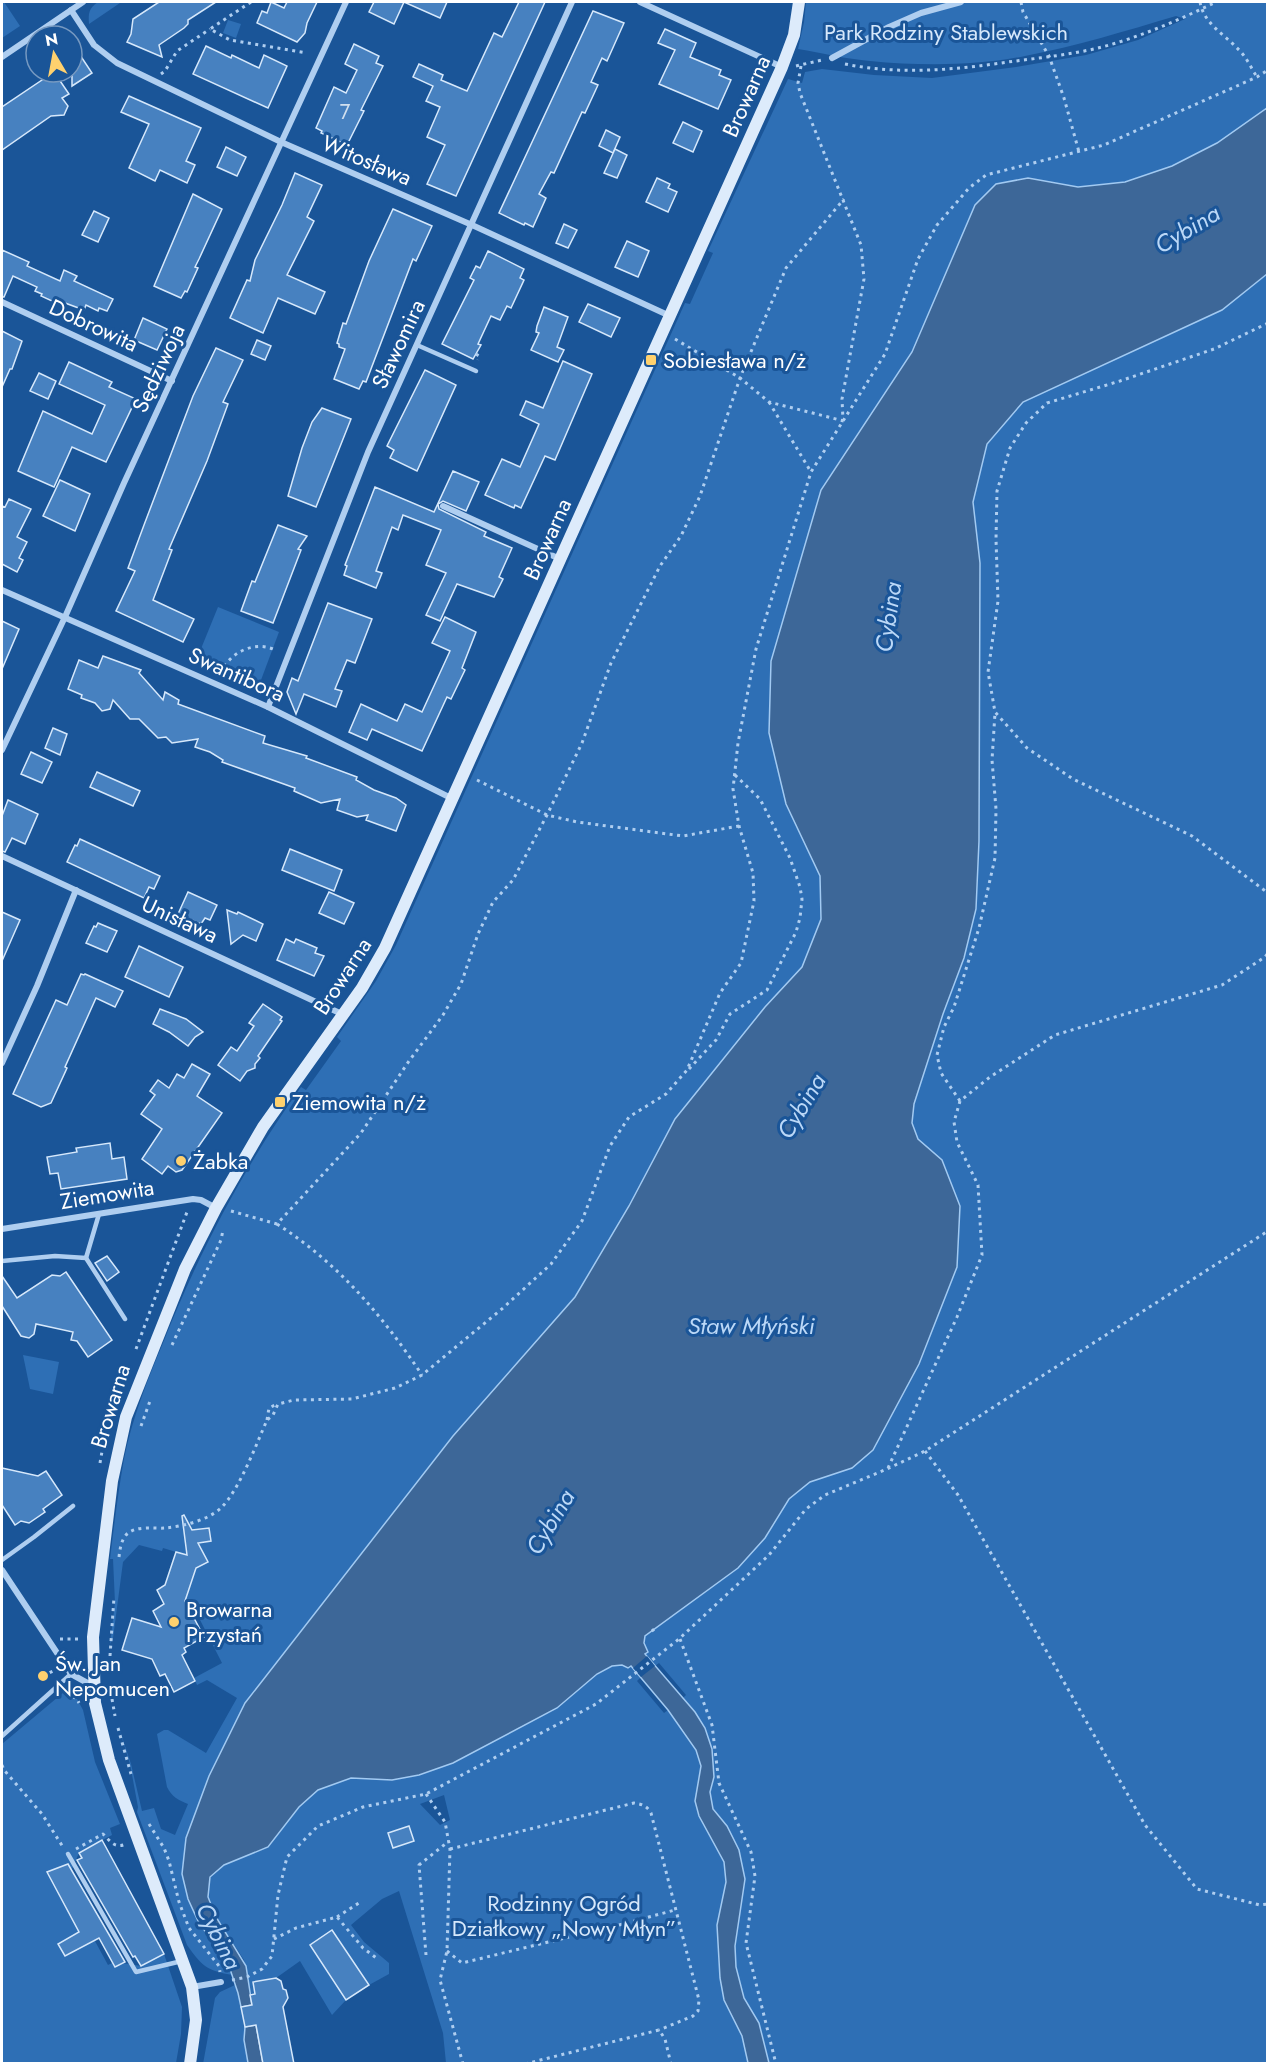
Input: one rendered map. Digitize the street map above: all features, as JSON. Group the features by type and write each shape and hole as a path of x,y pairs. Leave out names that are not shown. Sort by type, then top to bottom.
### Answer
{"street":[{"path":"2,57 83,2"},
{"name":"Sędziwoja","path":"2,750 346,2"},
{"name":"Sławomira","path":"268,707 354,487 572,2"},
{"path":"640,2 782,67"},
{"name":"Browarna","path":"190,2064 196,2020 196,2005 192,1987 109,1760 98,1720 93,1686 93,1637 110,1491 120,1438 147,1360 184,1269 221,1209 263,1127 344,1015 385,948 782,67 794,35 799,2"},
{"path":"832,58 889,27 921,13 961,2"},
{"name":"Witosława","path":"70,10 94,45 116,63 281,142 472,225 670,316"},
{"name":"Dobrowita","path":"2,302 172,381"},
{"path":"443,506 561,559"},
{"name":"Swantibora","path":"2,590 268,707 453,799"},
{"name":"Unisława","path":"2,856 344,1015"},
{"path":"2,1063 37,986 76,890"},
{"name":"Ziemowita","path":"2,1229 193,1199 221,1209"},
{"path":"2,1570 71,1674 93,1686"},
{"path":"192,1987 221,1982"}],"lane":[{"path":"417,345 476,371"},
{"path":"99,1214 86,1258 125,1319"},
{"path":"2,1260 55,1256 86,1258"},
{"path":"2,1560 34,1538 73,1506"},
{"path":"2,1736 71,1674"},
{"path":"93,1686 113,1688"},
{"path":"68,1854 135,1972 184,1960"}],"path":[{"path":"160,74 165,71 177,51 251,2"},
{"path":"1021,2 1023,12 1049,56 1079,152"},
{"path":"1200,2 1216,31 1240,50 1257,77"},
{"path":"782,67 801,66 832,58 862,67 911,71 953,70 1049,56 1107,45 1158,27 1216,2"},
{"path":"210,29 230,40 307,53"},
{"path":"801,66 798,83 800,93 861,245 864,279 842,399 844,421"},
{"path":"687,1070 720,993 741,963 754,902 753,873 739,826 733,789 738,743 756,649 812,472 885,354 918,259 938,225 969,188 986,175 1104,145 1268,70"},
{"path":"277,1224 361,1133 408,1061 443,1015 461,984 478,934 493,902 513,880 547,815 582,743 611,663 660,566 681,536 700,496 740,378 786,268 844,199"},
{"path":"960,1101 941,1073 937,1054 944,1027 954,1007 980,928 995,858 996,809 992,759 995,712 988,672 998,601 997,491 1010,448 1026,423 1047,403 1214,349 1268,323"},
{"path":"663,332 740,378 769,402 812,472"},
{"path":"769,402 844,421"},
{"path":"221,673 227,662 241,651 260,646 273,649"},
{"path":"995,712 1027,748 1063,773 1192,836 1268,893"},
{"path":"464,774 547,815 588,823 683,836 739,826"},
{"path":"122,1542 134,1529 167,1528 211,1516 223,1507 243,1474 267,1420 269,1408 294,1400 352,1399 395,1389 422,1375 503,1308 551,1264 582,1221 610,1146 629,1117 666,1094 716,1040 730,1014 767,990 796,932 802,899 790,858 760,799 734,775"},
{"path":"887,1469 957,1317 982,1256 978,1185 957,1142 954,1122 960,1101 990,1077 1055,1035 1222,985 1268,953"},
{"path":"168,1354 221,1240 221,1209 277,1224 296,1236 361,1294 396,1336 422,1375"},
{"path":"234,1980 262,1970 272,1956 278,1894 287,1857 318,1826 363,1807 426,1794 596,1704 680,1639 769,1555 806,1509 825,1495 925,1451 1268,1231"},
{"path":"140,1428 151,1397"},
{"path":"267,1420 273,1415 278,1404"},
{"path":"925,1451 958,1495 1145,1825 1197,1889 1260,1905 1268,1904"},
{"path":"118,1561 122,1542 121,1531"},
{"path":"46,1638 83,1639 85,1635"},
{"path":"680,1639 712,1725 719,1783 751,1852 755,1876 746,1943 776,2064"},
{"path":"43,1676 55,1670"},
{"path":"2,1765 42,1814 68,1854 103,1834 114,1845 122,1846 138,1839"},
{"path":"426,1794 446,1822 449,1841 447,1951 440,1980 463,2064"},
{"path":"450,1850 634,1803 648,1807 651,1813 699,2000 698,2011 693,2016 659,2030 525,2064"},
{"path":"144,1816 164,1848 189,1929 219,1966 221,1982"},
{"path":"426,1955 419,1865 449,1841"},
{"path":"274,1939 296,1928 337,1917 362,1901"},
{"path":"619,1925 676,1910"},
{"path":"337,1917 363,1948 380,1960"},
{"path":"447,1951 462,1963 569,1937"},
{"path":"659,2030 665,2039 670,2064"}],"green space":[{"path":"2,2 20,26 2,38"},
{"path":"98,2 120,3 89,24 90,11"},
{"name":"Park Rodziny Stablewskich","path":"806,2 1267,2 1267,108 1218,143 1172,166 1125,182 1078,187 1028,178 975,204 912,352 821,490 786,804 820,876 821,919 802,967 765,1007 675,1119 629,1206 575,1297 453,1436 245,1703 186,1838 182,1874 199,1923 227,1960 233,1975 217,1972 201,1963 187,1945 137,1812 130,1764 118,1725 131,1764 142,1811 154,1808 161,1829 175,1835 188,1804 176,1798 167,1787 157,1734 168,1730 206,1753 237,1698 207,1680 197,1685 194,1678 222,1663 197,1614 185,1620 184,1605 196,1568 189,1556 163,1548 162,1551 139,1545 123,1562 113,1638 110,1644 115,1603 113,1559 110,1559 127,1444 151,1372 207,1243 260,1148 301,1087 306,1090 341,1041 337,1037 376,981 396,945 685,303 690,304 713,253 708,251 788,79 802,83 805,72 822,69 932,78 1016,67 1086,55 1138,40 1185,19 1176,16 1082,43 1006,59 968,63 909,64 861,60 798,49"},
{"path":"228,20 241,24 236,38 223,33"},
{"path":"1267,274 1267,2063 769,2063 759,2023 744,1998 736,1967 727,1826 713,1809 710,1792 714,1777 695,1712 682,1699 686,1695 659,1663 655,1666 645,1654 645,1636 738,1568 765,1538 789,1499 809,1482 852,1468 873,1450 919,1364 957,1267 942,1161 918,1139 911,1123 914,1104 964,958 976,909 979,841 980,563 973,502 987,444 1023,402 1222,310"},
{"path":"218,607 279,632 261,680 249,685 196,661"},
{"path":"23,1355 59,1362 53,1394 30,1389"},
{"name":"Rodzinny Ogród Działkowy „Nowy Młyn”","path":"612,1666 631,1666 641,1677 637,1681 664,1713 668,1710 696,1750 701,1766 695,1801 699,1816 724,1862 726,1882 717,1925 724,2000 742,2036 748,2063 446,2063 443,2033 399,1891 382,1899 351,1925 364,1942 389,1963 389,1974 369,1985 333,1931 310,1945 346,2000 332,2015 300,1961 276,1978 253,1982 255,1994 250,1995 244,1960 216,1917 208,1897 210,1878 224,1865 268,1847 299,1807 318,1790 351,1778 392,1780 419,1775 453,1763 557,1708 597,1674","holes":["444,1795 450,1820 440,1825 420,1804"]},
{"path":"64,1692 77,1699 83,1710 95,1762 120,1824 110,1828 112,1835 79,1853 71,1871 72,1899 108,1965 112,1963 115,1967 122,1963 141,1966 164,1954 182,2007 181,2034 176,2063 2,2064 2,1744"},
{"path":"235,1985 243,2014 248,2063 203,2064 215,1998 220,1992"}],"water":[{"name":"Staw Młyński","path":"1267,108 1267,274 1222,310 1023,402 987,444 973,502 980,563 979,841 976,909 964,958 914,1104 912,1123 918,1139 942,1160 960,1206 957,1267 919,1364 873,1450 852,1468 810,1482 789,1499 765,1538 738,1568 645,1636 644,1643 648,1652 645,1654 695,1712 705,1728 712,1749 714,1777 710,1792 713,1809 727,1826 739,1850 745,1879 735,1946 736,1967 744,1998 759,2023 769,2063 748,2063 742,2036 724,2000 720,1978 717,1925 726,1882 724,1862 699,1816 695,1801 701,1766 696,1750 668,1710 631,1666 628,1668 622,1665 612,1666 597,1674 557,1708 453,1763 419,1775 392,1780 351,1778 318,1790 299,1807 268,1847 224,1865 210,1877 208,1897 216,1917 246,1966 252,2005 241,2007 227,1960 199,1923 188,1899 182,1874 186,1838 209,1776 245,1703 453,1436 575,1297 629,1206 675,1119 765,1007 802,967 821,919 820,876 786,804 769,733 771,661 821,490 912,352 975,205 996,184 1028,178 1078,187 1125,182 1172,166 1217,143"},
{"path":"256,2025 263,2063 248,2063 244,2040 245,2027"}],"pier":[{"path":"647,1656 655,1666 641,1677 633,1668"}],"building":[{"path":"159,2 216,2 188,20 184,28 159,45 162,57 127,42 131,34 133,19"},
{"path":"271,2 284,8 287,2 317,2 305,33 297,42 257,23 262,11 267,13"},
{"path":"374,2 404,2 394,24 369,12"},
{"path":"404,2 447,2 440,18"},
{"path":"519,2 545,2 456,196 427,184 445,145 427,137 440,107 426,101 433,86 413,77 419,64 443,75 441,80 467,91 494,33 502,37"},
{"path":"593,11 624,23 607,61 602,58 591,82 598,85 585,113 582,112 554,173 551,172 539,194 546,198 533,227 525,223 524,225 499,213"},
{"path":"665,29 696,43 690,57 721,70 719,75 731,80 718,109 659,84 675,50 658,43"},
{"path":"354,44 379,56 376,63 383,66 347,145 321,133 322,131 316,128 334,87 346,93 357,70 345,64"},
{"path":"206,46 259,68 264,55 287,66 268,108 193,74"},
{"path":"84,61 92,73 84,78"},
{"path":"36,84 62,84 69,94 62,98 68,106 64,115 51,116 2,150 2,107"},
{"path":"129,96 201,128 186,161 195,165 187,183 160,170 155,181 129,168 149,124 121,112"},
{"path":"683,122 702,131 693,152 673,143"},
{"path":"606,130 620,137 613,153 599,146"},
{"path":"226,147 246,157 237,176 217,167"},
{"path":"615,149 627,155 617,178 604,173"},
{"path":"295,173 322,185 307,217 314,221 287,275 325,292 315,314 278,298 263,333 230,318 247,280 250,281 255,260"},
{"path":"657,178 670,184 668,188 677,192 668,212 646,202"},
{"path":"193,194 222,209 195,267 198,268 187,292 185,291 181,298 154,286"},
{"path":"393,209 432,226 416,261 413,259 366,382 363,381 359,389 334,379 345,349 339,347 337,343 343,323 346,324 369,261"},
{"path":"94,211 109,218 98,242 82,235"},
{"path":"564,224 577,230 568,248 556,243"},
{"path":"627,241 649,251 638,277 615,267"},
{"path":"2,250 29,262 27,266 60,281 64,270 77,276 74,281 113,299 107,311 99,308 98,311 86,305 84,310 65,303 63,306 41,296 42,294 35,291 37,287 13,276 2,297"},
{"path":"488,251 524,269 520,278 524,280 511,308 507,306 500,320 491,316 478,344 481,345 473,359 442,344 474,280 470,278 476,266 480,268"},
{"path":"588,304 620,318 611,337 579,322"},
{"path":"544,307 568,317 557,347 564,350 558,362 531,350 539,333 536,332 537,326"},
{"path":"143,318 167,329 157,350 134,340"},
{"path":"2,331 22,341 12,369 2,387"},
{"path":"257,340 271,346 265,360 251,354"},
{"path":"216,348 243,360 223,402 228,404 207,461 169,549 172,550 153,600 194,619 183,642 116,611 135,571 128,568 193,396"},
{"path":"563,361 592,374 555,460 545,456 521,508 515,505 514,508 485,495 502,459 520,467 539,424 520,415 526,401 543,408"},
{"path":"69,362 112,382 109,387 136,399 106,462 72,447 54,487 18,471 43,411 92,434 105,405 59,384"},
{"path":"425,370 456,385 417,471 390,458 394,450 387,446"},
{"path":"39,373 56,381 48,399 30,391"},
{"path":"322,408 351,419 316,507 288,496 312,422"},
{"path":"453,471 479,482 466,511 443,501 438,504 439,509 486,532 484,536 512,548 499,577 503,579 494,597 457,584 440,621 426,615 446,573 426,565 441,530 403,515 398,530 392,527 376,571 382,573 376,588 344,575 347,566 345,565 375,487 434,512"},
{"path":"60,480 90,494 75,531 43,516"},
{"path":"9,499 31,509 17,537 27,542 19,558 23,560 17,572 2,564 2,506 5,507"},
{"path":"278,525 307,536 298,549 301,550 273,623 241,611"},
{"path":"328,603 372,619 355,663 347,660 335,689 342,691 336,707 304,694 296,714 287,692 292,678 298,681"},
{"path":"445,617 476,632 462,668 465,670 451,699 447,697 422,751 372,729 367,740 349,732 361,704 397,721 405,704 422,712 450,651 432,643"},
{"path":"2,621 19,629 2,669"},
{"path":"103,656 141,670 139,673 163,700 165,692 179,700 178,704 265,736 263,743 307,756 306,758 357,777 356,780 374,790 396,798 406,805 396,831 366,820 368,815 357,817 337,810 340,799 321,803 294,791 295,788 222,762 223,760 210,752 195,747 198,739 172,743 166,737 158,738 139,719 130,719 113,700 110,709 102,711 95,703 81,698 82,695 68,689 79,660 98,668"},
{"path":"53,728 67,734 60,755 45,748"},
{"path":"31,752 52,762 42,783 21,774"},
{"path":"97,772 140,791 133,806 90,787"},
{"path":"8,800 38,814 25,844 12,838 5,852 2,851 2,816"},
{"path":"80,839 160,876 154,889 149,887 144,898 67,862"},
{"path":"290,849 342,870 334,891 282,870"},
{"path":"188,892 217,905 210,920 205,918 201,924 178,914"},
{"path":"329,892 354,903 344,924 319,913"},
{"path":"227,910 237,914 238,912 263,924 256,941 243,935 231,944"},
{"path":"2,912 20,920 2,961"},
{"path":"98,923 117,931 107,952 86,943 94,926 96,927"},
{"path":"286,939 294,943 296,939 317,948 315,953 324,956 314,976 277,960"},
{"path":"139,946 183,967 169,997 125,977"},
{"path":"81,974 123,991 115,1007 96,998 51,1103 41,1107 13,1094 56,1000 67,1005"},
{"path":"263,1004 282,1017 280,1020 282,1021 258,1056 260,1058 255,1068 247,1071 240,1081 218,1065 231,1047 237,1051 254,1026 249,1023"},
{"path":"160,1009 186,1019 203,1032 195,1037 188,1046 153,1024"},
{"path":"192,1064 210,1074 197,1096 222,1113 182,1170 176,1172 168,1166 162,1174 142,1159 162,1129 141,1114 155,1095 150,1091 158,1080 169,1088 177,1074 184,1078"},
{"path":"110,1143 112,1159 124,1157 127,1179 61,1189 58,1173 50,1174 47,1157 77,1152 76,1148"},
{"path":"107,1256 119,1272 107,1281 95,1263"},
{"path":"66,1272 112,1340 88,1357 77,1341 71,1340 73,1332 36,1324 34,1334 29,1338 21,1336 2,1306 2,1276 17,1298 52,1275 60,1276"},
{"path":"2,1468 38,1476 46,1471 62,1495 43,1509 45,1512 29,1523 21,1521 15,1525 2,1505"},
{"name":"Browarna Przystań","path":"184,1515 192,1530 209,1528 211,1541 198,1543 208,1562 196,1568 185,1601 204,1637 184,1648 186,1652 182,1655 195,1681 174,1692 165,1674 160,1676 152,1659 122,1650 132,1618 161,1627 153,1611 164,1604 157,1590 165,1585 176,1552 187,1555 182,1516"},
{"path":"409,1826 414,1841 393,1848 388,1833"},
{"path":"102,1840 164,1954 141,1966 135,1956 133,1957 77,1860 82,1858 79,1853"},
{"path":"68,1864 125,1962 115,1967 99,1938 65,1956 58,1944 79,1932 47,1872"},
{"path":"332,1930 369,1985 346,2000 310,1945"},
{"path":"276,1978 281,1981 288,1998 283,2007 294,2064 263,2064 256,2025 245,2027 241,2007 252,2005 250,1995 255,1994 253,1982"}],"place":[{"name":"Sobiesława n/ż","path":"651,360"},
{"name":"Ziemowita n/ż","path":"280,1102"},
{"name":"Żabka","path":"181,1161"},
{"name":"Browarna Przystań","path":"174,1622"},
{"name":"Św. Jan Nepomucen","path":"43,1676"}],"water label":[{"name":"Cybina","path":"1187,229"},
{"name":"Cybina","path":"888,617"},
{"name":"Cybina","path":"801,1106"},
{"name":"Cybina","path":"550,1522"},
{"name":"Cybina","path":"219,1936"}]}
